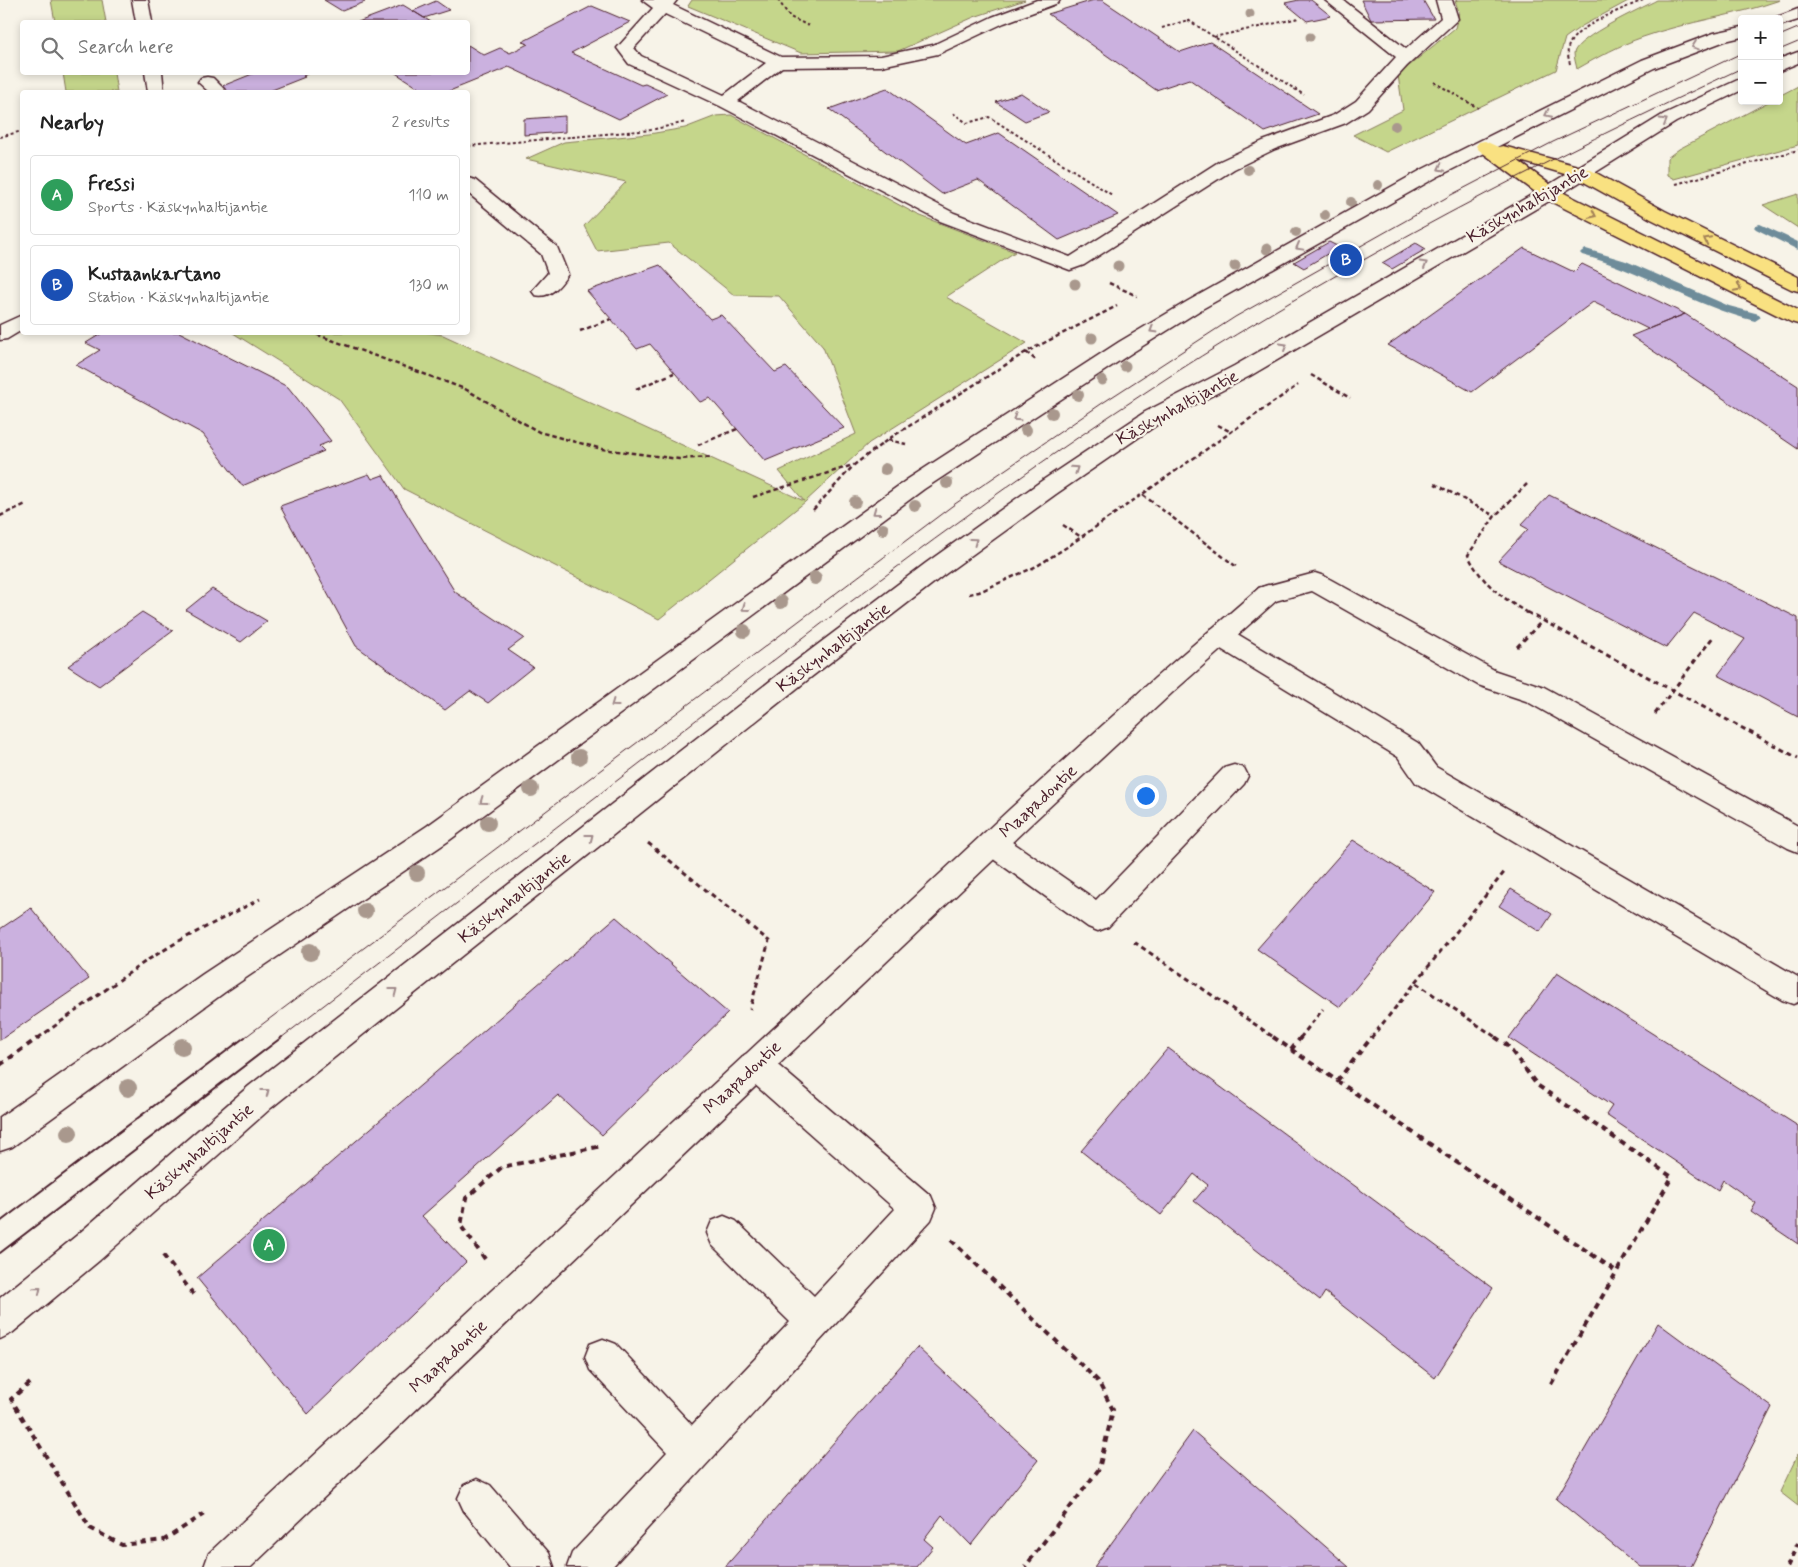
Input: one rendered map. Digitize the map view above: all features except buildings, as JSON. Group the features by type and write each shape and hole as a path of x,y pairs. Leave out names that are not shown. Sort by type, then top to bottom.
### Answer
{"highway":[{"path":"1484,146 1582,173 1658,215 1798,285"},
{"path":"1484,146 1549,193 1798,318"}],"main road":[{"path":"140,0 144,20"},
{"path":"1052,0 998,20 938,49 881,61 778,62 660,2 625,48 635,60 726,102 947,217 1070,264 1227,165 1269,145 1340,119 1362,105 1404,60 1450,19 1444,0"},
{"path":"1333,0 1404,60"},
{"path":"1783,20 1798,14"},
{"path":"0,1136 214,983 437,834 860,524 959,455 1126,347 1195,305 1430,173 1648,64 1704,43 1738,33"},
{"path":"1783,64 1798,57"},
{"path":"726,102 778,62"},
{"path":"153,75 156,90"},
{"name":"Käskynhaltijantie","path":"0,1321 88,1248 260,1097 801,671 935,569 1048,488 1153,416 1242,371 1549,193 1670,118 1738,85"},
{"path":"470,186 550,252 558,274 542,291"},
{"path":"0,334 20,322"},
{"path":"1268,594 1315,582 1487,678 1535,694 1798,840"},
{"name":"Maapadontie","path":"223,1567 992,843 1268,594"},
{"path":"1220,636 1408,750 1426,775 1793,990"},
{"path":"992,843 1098,918 1234,776"},
{"path":"586,1567 919,1208 756,1065"},
{"path":"724,1233 814,1321"},
{"path":"603,1357 692,1452"},
{"path":"477,1498 535,1567"}],"path":[{"path":"1571,68 1567,54 1568,46 1573,38 1581,31 1643,0"},
{"path":"1214,37 1299,18"},
{"path":"1162,28 1188,20 1340,119"},
{"path":"1404,60 1480,109"},
{"path":"470,146 651,130 676,126 697,118 726,102"},
{"path":"953,113 967,123 989,117 1146,217"},
{"path":"0,137 20,132"},
{"path":"1673,184 1798,150"},
{"path":"580,331 612,319"},
{"path":"318,335 465,389 539,432 602,449 679,459 712,457"},
{"path":"1026,352 1042,364"},
{"path":"636,389 674,373"},
{"path":"979,592 1037,566 1143,495 1311,375 1350,398"},
{"path":"698,446 737,429"},
{"path":"887,440 906,444"},
{"path":"753,497 854,465"},
{"path":"1435,484 1496,516"},
{"path":"1528,484 1496,516 1468,555 1471,565 1496,591 1507,601 1542,621 1798,758"},
{"path":"1143,495 1241,570 1268,594"},
{"path":"0,516 26,504"},
{"path":"1061,523 1081,537"},
{"path":"1631,747 1714,637"},
{"path":"1337,1081 1531,838"},
{"path":"646,842 769,942 749,1015"},
{"path":"0,1065 146,962 179,941 238,910"},
{"path":"1098,918 1616,1271"},
{"path":"1416,983 1507,1045 1538,1085 1672,1177 1550,1386"},
{"path":"1291,1050 1323,1009"},
{"path":"487,1261 476,1250 461,1226 466,1198 502,1168 605,1146"},
{"path":"919,1208 1098,1381 1113,1410 1099,1469 1025,1567"},
{"path":"163,1255 194,1295"},
{"path":"30,1383 11,1399 90,1528 122,1545 164,1540 204,1514"},
{"path":"1787,1567 1798,1543"}],"green space":[{"path":"51,0 102,0 106,20 55,20"},
{"path":"692,0 1025,0 974,17 898,51 801,53 688,6"},
{"path":"1630,0 1582,26 1565,38 1556,70 1386,152 1353,135 1403,110 1398,75 1455,28 1459,12 1455,1"},
{"path":"1657,0 1780,0 1763,6 1660,31 1618,47 1577,69 1574,53 1578,46 1586,39"},
{"path":"63,75 114,75 117,90 66,90"},
{"path":"1798,86 1798,145 1674,179 1667,175 1667,158 1679,149 1762,105 1783,105 1783,94"},
{"path":"731,115 918,215 1015,252 946,297 1027,343 869,443 805,502 659,619 404,489 339,399 236,335 443,335 804,501 779,471 856,434 823,347 779,296 734,295 669,243 597,251 584,226 626,182 526,159 564,142 649,134 685,128 716,116"},
{"path":"1798,194 1798,228 1763,205"},
{"path":"1798,1454 1798,1506 1780,1492"}],"waterway":[{"path":"1760,227 1798,247"},
{"path":"1586,253 1622,263 1725,309 1755,317"}],"tram line":[{"path":"1783,34 1798,28"},
{"path":"1783,48 1798,42"},
{"path":"244,1038 952,506 1104,402 1235,317 1451,195 1553,142 1738,55"},
{"path":"281,1038 877,582 1049,457 1108,417 1236,335 1377,252 1521,175 1738,70"},
{"path":"0,1222 245,1037"},
{"path":"0,1253 282,1037"}],"place":[{"name":"Kustaankartano","path":"1346,260"},
{"name":"Fressi","path":"269,1245"}]}
